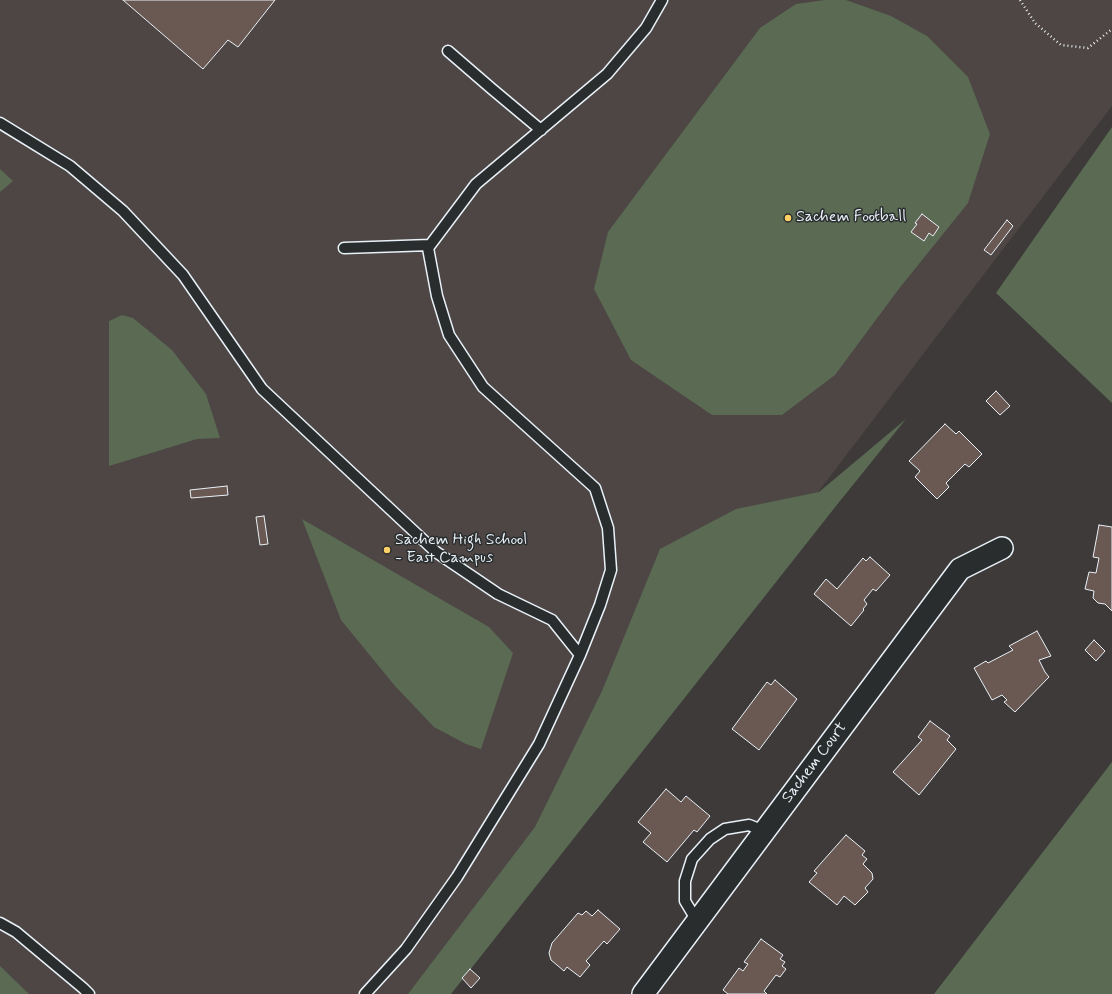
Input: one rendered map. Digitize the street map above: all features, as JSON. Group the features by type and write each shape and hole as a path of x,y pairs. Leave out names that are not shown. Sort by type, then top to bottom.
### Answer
{"street":[{"name":"Sachem Court","path":"643,994 960,569 1002,548"}],"lane":[{"path":"366,994 406,949 457,877 539,744 580,655 600,605 611,570 608,528 596,488 483,387 449,335 437,296 428,248 476,184 607,74 646,28 662,0"},
{"path":"448,51 492,90 541,130"},
{"path":"0,123 70,166 123,211 183,275 262,389 436,552 498,594 552,620 580,655"},
{"path":"344,248 430,244"},
{"path":"697,921 685,901 685,881 692,859 710,839 725,829 749,825 764,831"},
{"path":"0,923 16,932 89,994"}],"path":[{"path":"1020,0 1035,22 1061,45 1088,48 1112,30"}],"shaded area":[{"name":"Sachem High School - East Campus","path":"0,0 1112,0 1112,106 436,994 0,994"}],"green space":[{"name":"Sachem Football","path":"825,0 846,0 891,16 927,36 968,77 990,134 968,203 898,290 835,375 782,415 712,415 631,360 594,289 608,232 760,28 796,4"},
{"path":"1112,127 1112,403 996,293"},
{"path":"0,169 13,181 0,192"},
{"path":"122,315 133,318 172,350 206,394 220,438 197,439 109,466 109,321"},
{"path":"906,419 451,994 408,994 535,827 602,691 660,549 736,509 819,492"},
{"path":"302,519 489,627 513,653 481,749 466,744 434,727 395,686 341,620"},
{"path":"1112,762 1112,994 934,994"},
{"path":"0,966 29,994 0,994"}],"building":[{"path":"123,0 275,0 238,47 228,40 203,69"},
{"path":"922,214 939,227 933,236 929,233 924,241 911,232 917,224 915,223"},
{"path":"1007,220 1013,226 991,255 984,250"},
{"path":"996,391 1010,406 1000,415 986,401"},
{"path":"945,424 956,434 959,431 982,454 969,467 965,464 946,483 949,487 937,499 915,477 920,471 909,461"},
{"path":"227,486 228,495 191,498 190,490"},
{"path":"264,516 268,544 260,545 256,517"},
{"path":"1099,525 1112,527 1112,611 1105,604 1098,603 1093,598 1094,591 1085,589 1089,572 1096,573 1099,558 1093,557"},
{"path":"870,557 890,575 876,591 873,589 864,600 867,604 863,609 864,610 851,626 814,594 826,579 837,589 863,558 866,561"},
{"path":"1037,631 1051,656 1039,660 1049,677 1015,712 1004,702 1007,700 1002,695 992,700 974,668 986,661 988,663 1013,650 1009,646"},
{"path":"1094,640 1105,651 1096,661 1085,650"},
{"path":"775,680 797,699 759,750 732,729 767,682 771,685"},
{"path":"930,721 950,736 947,740 956,749 919,795 893,772 922,740 918,737"},
{"path":"666,789 681,802 686,796 710,816 697,832 694,830 667,862 643,842 651,833 638,822"},
{"path":"846,835 865,851 862,855 867,859 863,864 872,873 873,879 865,888 868,892 855,905 844,896 837,905 809,882 817,873 814,871"},
{"path":"598,910 620,929 607,944 604,941 586,961 590,965 580,977 567,967 564,971 551,960 549,953 552,943 578,913 582,915 586,911 592,916"},
{"path":"761,939 783,955 780,959 785,962 782,966 786,969 780,977 776,975 764,991 767,994 728,994 723,990 739,968 743,971 748,964 744,962"},
{"path":"470,969 480,978 471,988 462,978"}],"place":[{"name":"Sachem Football","path":"788,218"},
{"name":"Sachem High School - East Campus","path":"387,550"}]}
